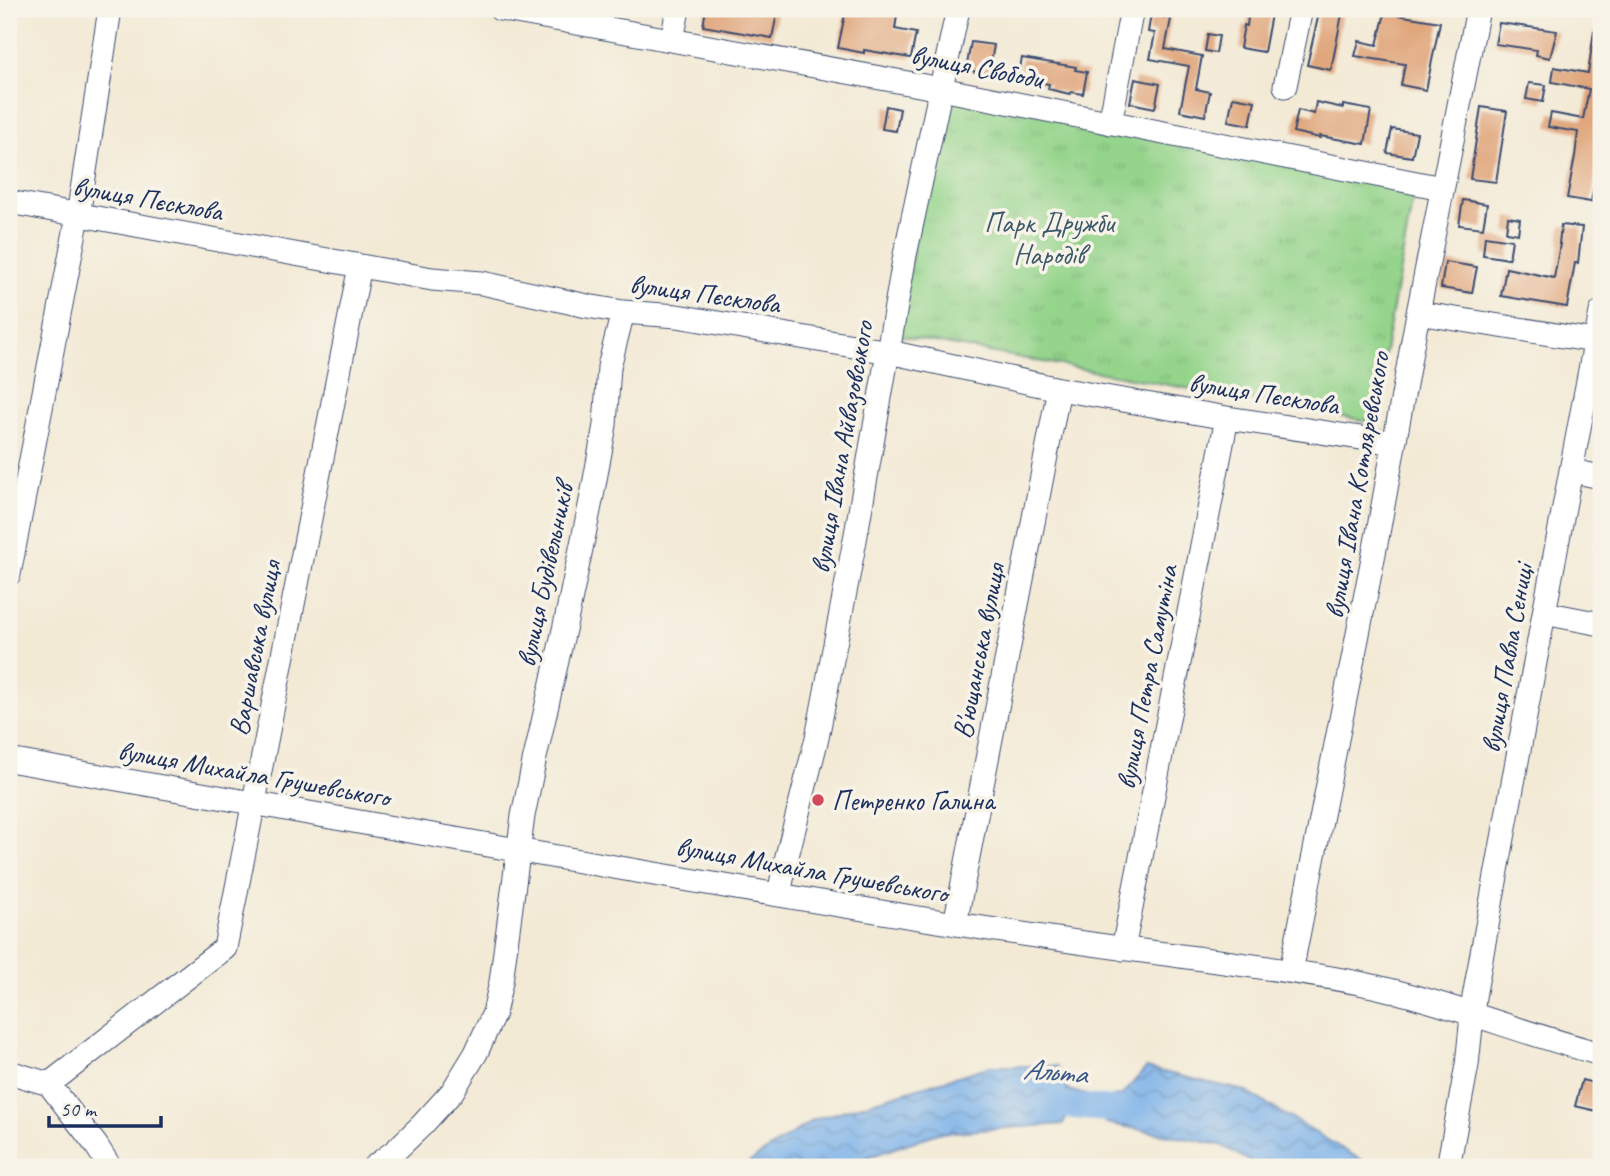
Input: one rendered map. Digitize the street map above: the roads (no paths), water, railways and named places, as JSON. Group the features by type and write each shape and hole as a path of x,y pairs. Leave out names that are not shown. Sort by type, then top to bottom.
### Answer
{"street":[{"path":"9,574 78,216 110,9"},
{"name":"вулиця Свободи","path":"500,9 941,89 1442,188"},
{"path":"672,40 678,9"},
{"name":"вулиця Івана Айвазовського","path":"779,894 817,738 907,244 958,9"},
{"path":"1110,123 1132,9"},
{"path":"1285,86 1301,9"},
{"name":"вулиця Івана Котляревського","path":"1291,971 1369,584 1418,313 1478,9"},
{"name":"вулиця Пєсклова","path":"9,202 432,279 482,283 554,300 623,312 677,316 889,352 1059,389 1394,443"},
{"name":"Варшавська вулиця","path":"49,1084 225,948 360,266"},
{"name":"вулиця Будівельників","path":"374,1167 395,1151 452,1092 484,1038 494,1013 518,849 534,762 602,443 609,367 623,312"},
{"name":"вулиця Павла Сениці","path":"1448,1167 1467,1065 1475,997 1544,613 1599,341 1601,312"},
{"path":"1418,313 1599,341"},
{"name":"В'ющанська вулиця","path":"955,924 1059,389"},
{"name":"вулиця Петра Самутіна","path":"1123,949 1227,418"},
{"path":"1572,471 1601,477"},
{"path":"1544,613 1601,624"},
{"name":"вулиця Михайла Грушевського","path":"9,760 955,924 1361,983 1413,996 1601,1055"},
{"path":"9,1072 49,1084 110,1167"}],"water":[{"path":"991,1066 1057,1066 1068,1090 1087,1095 1086,1114 1067,1117 1063,1124 938,1133 840,1167 742,1167 813,1120"},
{"path":"1146,1068 1245,1091 1373,1167 1260,1167 1221,1145 1106,1123 1108,1098 1122,1095"}],"waterway":[{"name":"Альта","path":"1050,1104 1141,1112"}],"place":[{"name":"Петренко Галина","path":"818,800"}],"park label":[{"name":"Парк Дружби Народів","path":"1049,238"}]}
